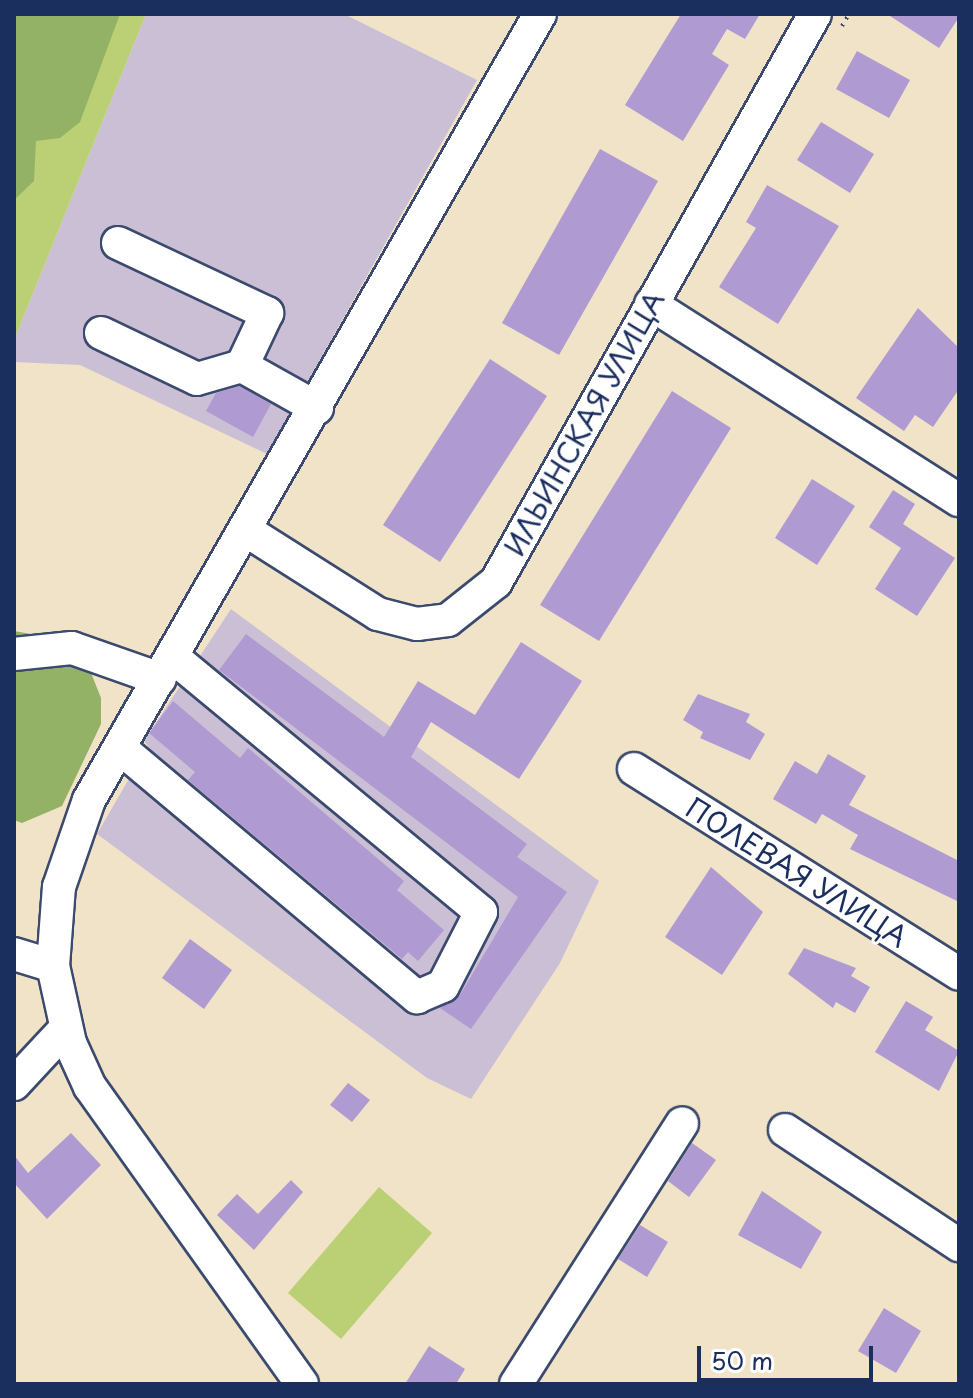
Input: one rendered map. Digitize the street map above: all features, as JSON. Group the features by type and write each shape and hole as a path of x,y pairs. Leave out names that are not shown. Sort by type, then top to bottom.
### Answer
{"street":[{"path":"302,1384 115,1128 66,1028 53,966 68,846 120,748 247,531 540,14"},
{"name":"ИЛЬИНСКАЯ УЛИЦА","path":"247,531 378,614 417,624 448,620 496,582 815,14"},
{"path":"118,243 267,313 242,366"},
{"path":"651,304 959,500"},
{"path":"101,333 197,379 242,366 317,408"},
{"path":"14,654 72,648 166,668 481,912 443,986 417,997 120,748"},
{"name":"ПОЛЕВАЯ УЛИЦА","path":"634,769 959,974"},
{"path":"14,954 53,966"},
{"path":"14,1084 66,1028"},
{"path":"516,1384 682,1123"},
{"path":"785,1130 959,1245"}],"path":[{"path":"834,40 849,14"}],"shaded area":[{"path":"146,14 344,14 477,80 267,454 80,365 14,362 14,340"},
{"path":"231,609 599,881 560,963 471,1099 427,1078 97,834 130,777 145,777 152,751 144,741"}],"green space":[{"path":"14,14 146,14 14,340"},
{"path":"14,14 120,14 80,122 60,138 36,141 34,181 14,200"},
{"path":"14,631 53,638 84,655 101,698 101,724 62,806 22,823 14,820"},
{"path":"379,1187 432,1233 341,1339 288,1293"}],"building":[{"path":"681,14 760,14 745,39 727,29 712,54 729,65 683,141 625,105"},
{"path":"887,14 959,14 959,17 939,48"},
{"path":"857,51 910,80 889,118 836,89"},
{"path":"821,122 874,154 850,193 797,160"},
{"path":"600,149 658,181 559,355 502,323"},
{"path":"767,185 839,226 778,324 719,287 756,228 746,222"},
{"path":"918,308 959,348 959,389 933,427 915,415 904,431 856,398"},
{"path":"490,359 547,396 440,562 383,525"},
{"path":"240,386 271,404 253,437 206,411 216,393"},
{"path":"672,391 731,428 599,641 540,605"},
{"path":"812,479 855,506 817,565 775,538"},
{"path":"893,490 915,504 903,524 955,558 917,616 875,589 901,548 869,527"},
{"path":"246,634 384,737 418,681 475,715 521,642 582,681 519,779 431,722 411,757 527,844 517,857 567,892 471,1029 440,1008 460,995 518,897 219,670"},
{"path":"698,694 750,714 746,722 765,734 750,760 700,738 703,732 683,720"},
{"path":"173,701 240,758 248,748 404,881 397,890 444,930 418,961 408,952 402,959 188,780 195,772 149,733"},
{"path":"828,754 866,776 849,805 959,861 959,902 850,849 858,835 822,814 816,824 773,799 795,761 817,774"},
{"path":"711,867 763,912 722,975 665,937"},
{"path":"190,939 232,970 204,1009 162,978"},
{"path":"804,948 856,968 851,976 870,987 855,1013 836,1002 833,1008 788,974"},
{"path":"906,1001 933,1017 925,1030 959,1051 939,1091 875,1052"},
{"path":"348,1083 370,1100 352,1122 330,1105"},
{"path":"71,1133 101,1165 47,1219 14,1183 14,1155 28,1173"},
{"path":"692,1143 716,1160 689,1197 668,1181"},
{"path":"291,1180 303,1192 254,1250 217,1215 237,1194 258,1214"},
{"path":"762,1191 822,1232 801,1269 738,1235"},
{"path":"640,1225 668,1242 647,1277 618,1259"},
{"path":"884,1308 921,1331 896,1373 858,1351"},
{"path":"429,1346 465,1369 456,1384 405,1384"}]}
